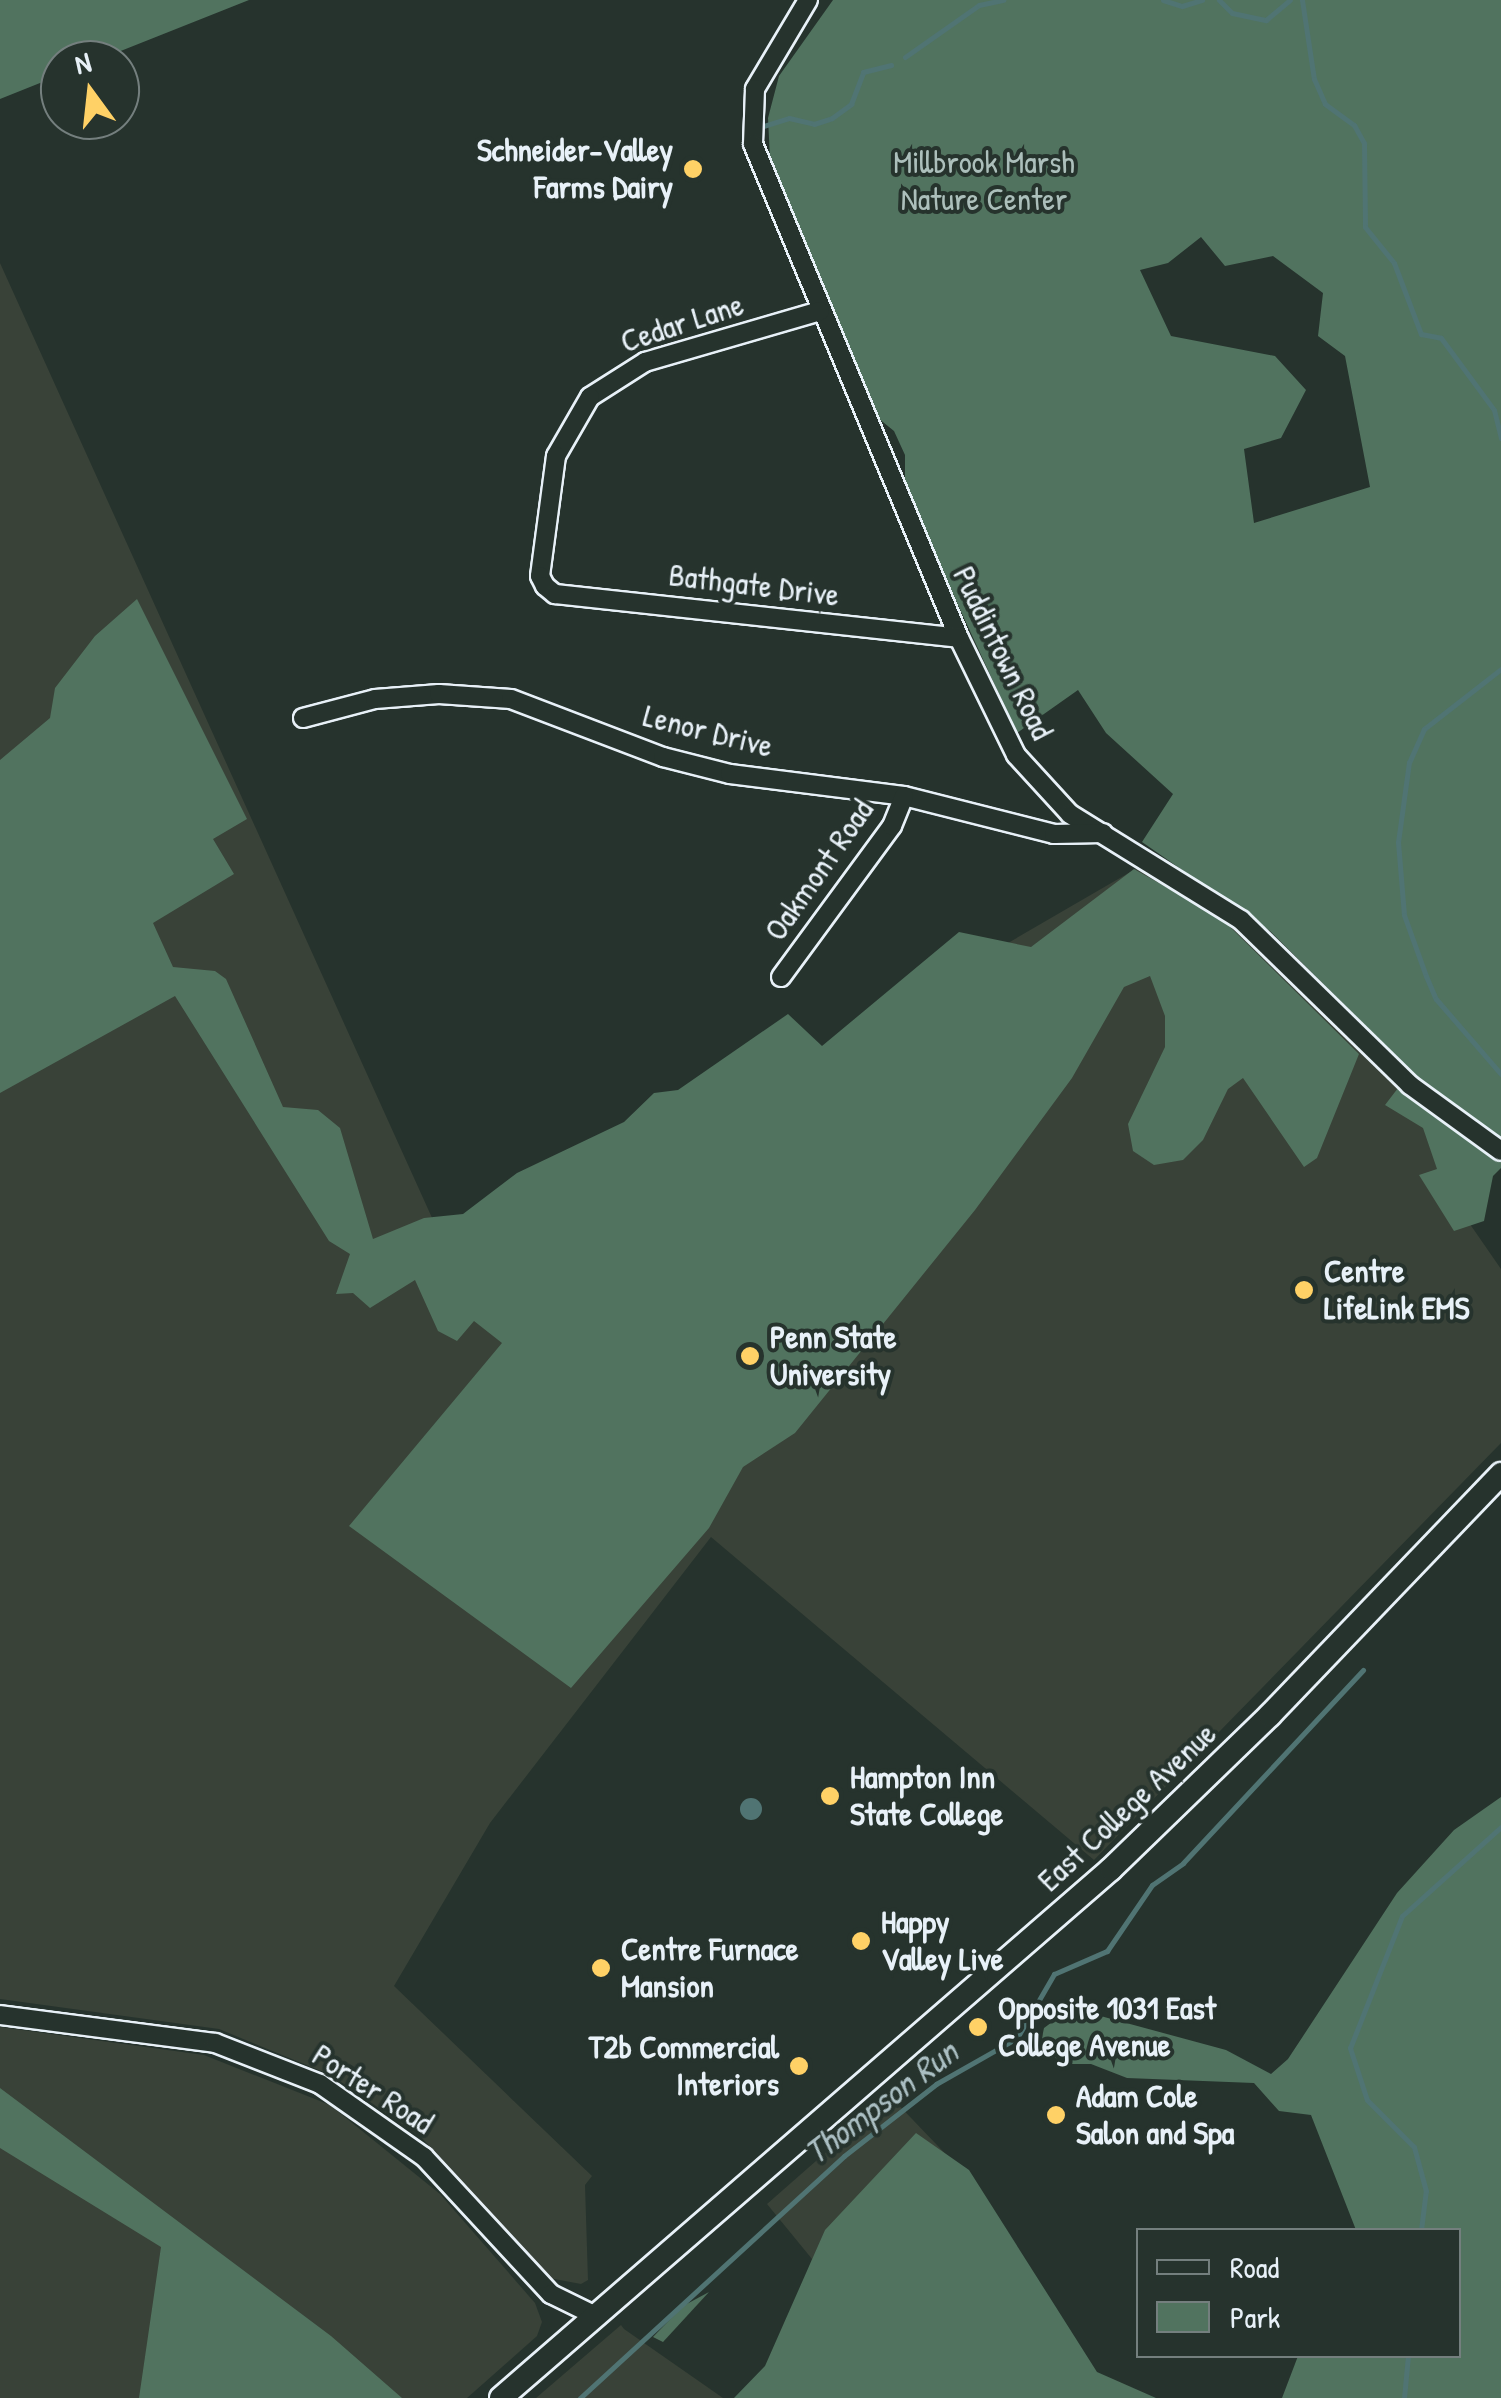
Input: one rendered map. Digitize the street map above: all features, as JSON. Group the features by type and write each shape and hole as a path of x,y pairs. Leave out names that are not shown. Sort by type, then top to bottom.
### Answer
{"main road":[{"name":"East College Avenue","path":"501,2398 1111,1869 1270,1716 1501,1474"}],"street":[{"name":"Puddintown Road","path":"808,0 764,69 750,131 766,186 959,638 1033,780 1070,814 1241,920 1410,1086 1501,1151"},
{"name":"Cedar Lane","path":"545,586 540,576 556,456 590,397 645,362 820,311"},
{"name":"Bathgate Drive","path":"545,586 555,594 959,638"},
{"name":"Lenor Drive","path":"304,718 391,698 511,699 663,757 730,774 904,796 1054,834 1103,832"},
{"name":"Oakmont Road","path":"781,977 874,852 904,796"},
{"name":"Porter Road","path":"0,2015 215,2043 320,2084 424,2157 551,2294 596,2316"}],"shaded area":[{"name":"Penn State University","path":"0,263 438,1231 822,1051 1144,864 1226,916 1416,1097 1445,1188 1501,1269 1501,1443 1094,1860 711,1537 490,1823 394,1986 592,2176 585,2185 588,2280 581,2284 549,2278 421,2137 331,2075 219,2029 0,1999"},
{"path":"0,2027 204,2055 330,2105 440,2194 535,2303 542,2322 537,2336 467,2398 0,2398"},
{"path":"890,2096 960,2169 760,2398 812,2259 767,2204"},
{"path":"621,2325 624,2329 723,2398 536,2398"}],"green space":[{"path":"0,0 249,0 140,43 140,40 40,40 40,83 0,99"},
{"name":"Millbrook Marsh Nature Center","path":"833,0 1501,0 1501,1168 1493,1176 1484,1221 1454,1231 1419,1175 1437,1169 1423,1128 1385,1105 1408,1075 1377,1037 1270,931 1142,842 1173,794 1106,733 1078,690 1017,733 905,490 905,455 894,431 873,414 770,159 768,118 779,76","holes":["1201,237 1225,266 1273,256 1323,293 1318,336 1345,356 1370,487 1254,523 1244,449 1281,438 1306,390 1275,356 1171,336 1140,270 1168,263"]},
{"path":"137,599 247,819 213,839 234,874 153,923 173,967 215,971 226,979 283,1107 318,1110 340,1128 373,1239 424,1218 463,1214 517,1173 624,1122 654,1093 678,1090 788,1014 822,1046 959,932 1031,947 1134,869 1221,918 1359,1054 1317,1158 1304,1167 1243,1078 1228,1089 1203,1140 1183,1160 1154,1165 1133,1151 1128,1124 1165,1047 1165,1016 1150,976 1124,987 1072,1078 975,1210 795,1433 743,1467 709,1528 571,1688 349,1526 502,1343 474,1321 457,1341 438,1331 415,1280 370,1308 353,1293 336,1294 350,1254 329,1241 175,996 0,1093 0,760 50,718 55,688 95,636"},
{"path":"1501,1797 1501,2398 1282,2398 1297,2358 1461,2358 1461,2228 1355,2228 1311,2115 1279,2111 1254,2083 1127,2078 1091,2064 1064,2064 1040,2047 1044,2028 1071,2008 1226,2050 1271,2074 1288,2059 1397,1893 1454,1830"},
{"path":"0,2088 331,2336 402,2398 139,2398 161,2247 0,2148"},
{"path":"916,2133 969,2170 1097,2372 1156,2398 734,2398 765,2366 825,2230"},
{"path":"709,2292 663,2342 653,2337 683,2306"}],"water":[{"path":"751,1798 759,1801 759,1817 751,1820 743,1817 740,1809 743,1801"}],"waterway":[{"path":"905,57 979,5 1003,0"},
{"path":"1163,0 1182,6 1202,0"},
{"path":"1219,0 1232,13 1266,20 1290,0"},
{"name":"Thompson Run","path":"1302,0 1314,79 1325,104 1354,125 1364,143 1365,227 1394,263 1421,334 1441,338 1494,410 1501,438"},
{"path":"760,127 789,118 814,124 832,118 851,104 863,72 891,65"},
{"name":"Thompson Run","path":"1501,669 1424,729 1409,762 1398,842 1404,915 1436,999 1501,1074"},
{"name":"Thompson Run","path":"580,2398 844,2156 936,2084 1017,2038 1054,1974 1107,1951 1152,1885 1183,1863 1363,1670"},
{"path":"1421,2228 1426,2191 1414,2147 1367,2100 1350,2048 1402,1916 1501,1827"},
{"path":"1404,2398 1408,2358"}],"place":[{"name":"Schneider-Valley Farms Dairy","path":"693,169"},
{"name":"Centre LifeLink EMS","path":"1304,1290"},
{"name":"Penn State University","path":"750,1356"},
{"name":"Hampton Inn State College","path":"830,1796"},
{"name":"Happy Valley Live","path":"861,1941"},
{"name":"Centre Furnace Mansion","path":"601,1968"},
{"name":"Opposite 1031 East College Avenue","path":"978,2027"},
{"name":"T2b Commercial Interiors","path":"799,2066"},
{"name":"Adam Cole Salon and Spa","path":"1056,2115"}]}
